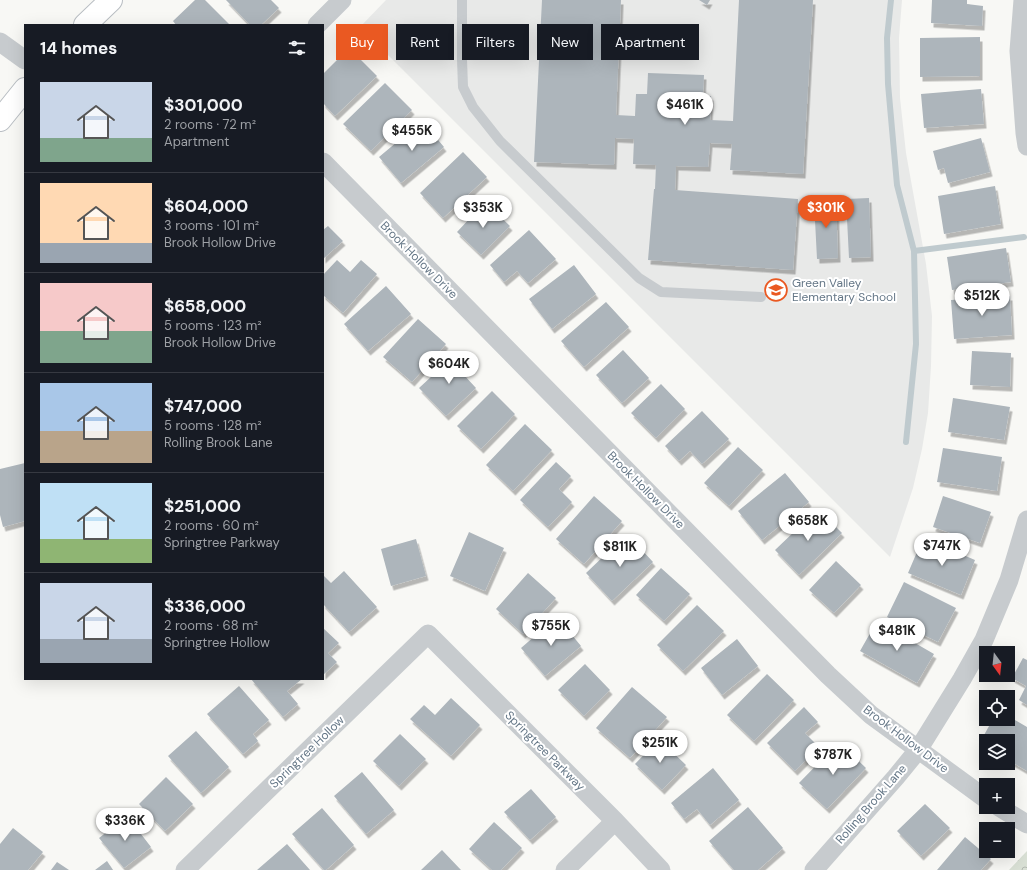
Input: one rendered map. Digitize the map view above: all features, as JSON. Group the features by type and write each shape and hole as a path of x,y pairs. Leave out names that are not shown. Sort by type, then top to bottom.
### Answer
{"street":[{"path":"87,24 111,0"},
{"path":"318,24 342,0"},
{"path":"1022,0 1019,51 1024,133 1027,146"},
{"path":"0,42 24,59"},
{"path":"0,120 24,90"},
{"name":"Brook Hollow Drive","path":"324,163 828,675 871,715 979,795"},
{"name":"Rolling Brook Lane","path":"814,870 918,750 962,679 984,640 1009,580 1027,520"},
{"name":"Springtree Parkway","path":"428,634 615,821 661,870"},
{"name":"Springtree Hollow","path":"186,870 428,634"},
{"path":"1011,814 1027,824"},
{"path":"565,870 615,821"}],"lane":[{"path":"462,0 463,87 473,108 500,140 638,278 661,292 761,297"}],"shaded area":[{"name":"Green Valley Elementary School","path":"386,0 902,0 899,38 900,98 906,153 926,264 932,316 931,366 928,413 922,449 913,488 890,557 388,55 388,24 363,24"}],"green space":[{"path":"1027,851 1027,870 1009,870"}],"building":[{"path":"195,0 205,0 229,24 175,24 173,21"},
{"path":"226,0 271,0 279,8 262,24 249,24"},
{"path":"542,0 621,0 620,24 601,24 601,60 618,60 616,115 635,116 636,94 647,94 648,73 704,75 703,96 711,96 710,120 733,121 739,0 813,0 803,174 730,170 732,144 710,143 708,167 676,166 675,190 798,199 793,270 648,260 656,165 633,164 634,139 615,138 614,165 534,162 539,60 593,60 593,24 541,24"},
{"path":"699,0 710,0 707,5"},
{"path":"932,0 967,0 967,4 983,6 982,26 931,23"},
{"path":"980,37 980,76 920,77 920,38"},
{"path":"337,60 361,60 377,76 335,116 324,104 324,73"},
{"path":"385,83 412,110 371,151 343,124"},
{"path":"981,89 984,124 924,128 921,94"},
{"path":"422,121 444,147 401,183 379,157"},
{"path":"981,138 990,172 948,183 944,168 938,170 933,151"},
{"path":"463,152 487,177 443,218 420,193"},
{"path":"995,186 1001,224 944,234 938,196"},
{"path":"869,198 871,257 849,258 846,199"},
{"path":"836,200 838,258 817,259 814,201"},
{"path":"485,202 510,226 481,255 457,232"},
{"path":"328,226 343,241 324,258 324,229"},
{"path":"529,230 556,259 528,283 517,271 504,282 490,265"},
{"path":"1006,248 1011,282 952,290 947,257"},
{"path":"337,260 350,272 361,260 377,274 343,313 324,296 324,274"},
{"path":"574,265 596,294 552,329 529,299"},
{"path":"386,286 411,314 368,351 344,324"},
{"path":"1010,296 1012,335 954,339 951,300"},
{"path":"606,302 629,327 584,367 561,341"},
{"path":"418,319 446,344 412,382 383,357"},
{"path":"623,350 649,378 622,403 596,375"},
{"path":"972,351 1011,353 1010,387 970,385"},
{"path":"457,353 470,367 463,374 476,388 446,416 419,388"},
{"path":"661,384 685,409 656,438 631,413"},
{"path":"492,391 515,414 481,449 457,426"},
{"path":"953,398 1010,407 1004,440 948,432"},
{"path":"702,411 729,439 702,464 690,451 679,461 665,446"},
{"path":"525,424 552,450 513,491 486,465"},
{"path":"738,447 763,470 729,506 704,483"},
{"path":"943,448 1002,457 997,491 937,482"},
{"path":"556,462 571,476 559,489 572,502 548,527 520,500"},
{"path":"24,463 24,521 3,527 0,515 0,469"},
{"path":"785,473 809,502 762,540 738,511"},
{"path":"594,496 622,521 584,564 556,539"},
{"path":"943,496 991,512 980,543 933,527"},
{"path":"818,509 842,533 799,575 775,550"},
{"path":"469,532 504,548 485,591 450,576"},
{"path":"627,534 653,562 612,601 586,573"},
{"path":"923,538 975,560 961,595 908,573"},
{"path":"416,539 426,576 391,586 381,549"},
{"path":"836,561 861,585 834,613 809,590"},
{"path":"661,568 690,594 664,621 636,595"},
{"path":"344,571 377,607 349,632 324,605 324,576 331,583"},
{"path":"528,573 556,598 523,634 496,609"},
{"path":"904,582 956,608 938,642 887,617"},
{"path":"697,605 724,631 683,671 657,645"},
{"path":"557,617 581,646 545,676 521,648"},
{"path":"877,621 934,654 917,683 860,651"},
{"path":"324,629 339,643 328,653 337,662 324,674"},
{"path":"737,639 758,666 722,695 701,668"},
{"path":"1023,658 1027,660 1027,705 1019,700 1026,686 1015,680 1015,673"},
{"path":"585,664 610,690 584,716 558,690"},
{"path":"767,674 794,700 754,741 727,715"},
{"path":"252,680 301,680 287,691 298,704 283,717"},
{"path":"239,686 269,720 253,734 258,741 243,754 207,714"},
{"path":"632,687 667,717 630,758 596,728"},
{"path":"451,698 480,725 451,756 410,719 424,705 435,715"},
{"path":"804,707 818,722 805,733 819,747 795,771 767,743"},
{"path":"1015,720 1027,727 1027,771 1015,764 1015,734 985,734 989,726 1015,726"},
{"path":"196,731 229,767 201,793 168,756"},
{"path":"400,734 426,759 399,786 373,761"},
{"path":"659,739 686,765 662,790 635,764"},
{"path":"839,742 866,768 827,809 799,783"},
{"path":"713,768 739,800 710,825 697,809 684,819 671,803"},
{"path":"362,772 394,810 366,834 334,796"},
{"path":"166,777 193,804 165,831 139,804"},
{"path":"531,789 556,817 530,840 504,812"},
{"path":"925,804 950,828 921,856 897,831"},
{"path":"748,807 783,848 758,870 734,870 709,841"},
{"path":"322,808 354,845 326,870 324,870 292,834"},
{"path":"127,816 151,847 124,868 99,838"},
{"path":"494,822 522,848 501,870 492,870 469,849"},
{"path":"13,828 43,852 28,870 0,870 0,844"},
{"path":"965,837 979,849 979,858 991,859 981,870 937,870"},
{"path":"287,844 310,870 257,870"},
{"path":"442,850 461,870 421,870"},
{"path":"107,861 113,870 95,870"},
{"path":"57,862 69,870 51,870"}],"waterway":[{"path":"891,0 887,38 888,84 897,185 914,251 916,344 906,442"},
{"path":"914,251 1024,237"}],"place":[{"name":"Green Valley Elementary School","path":"776,290"}]}
